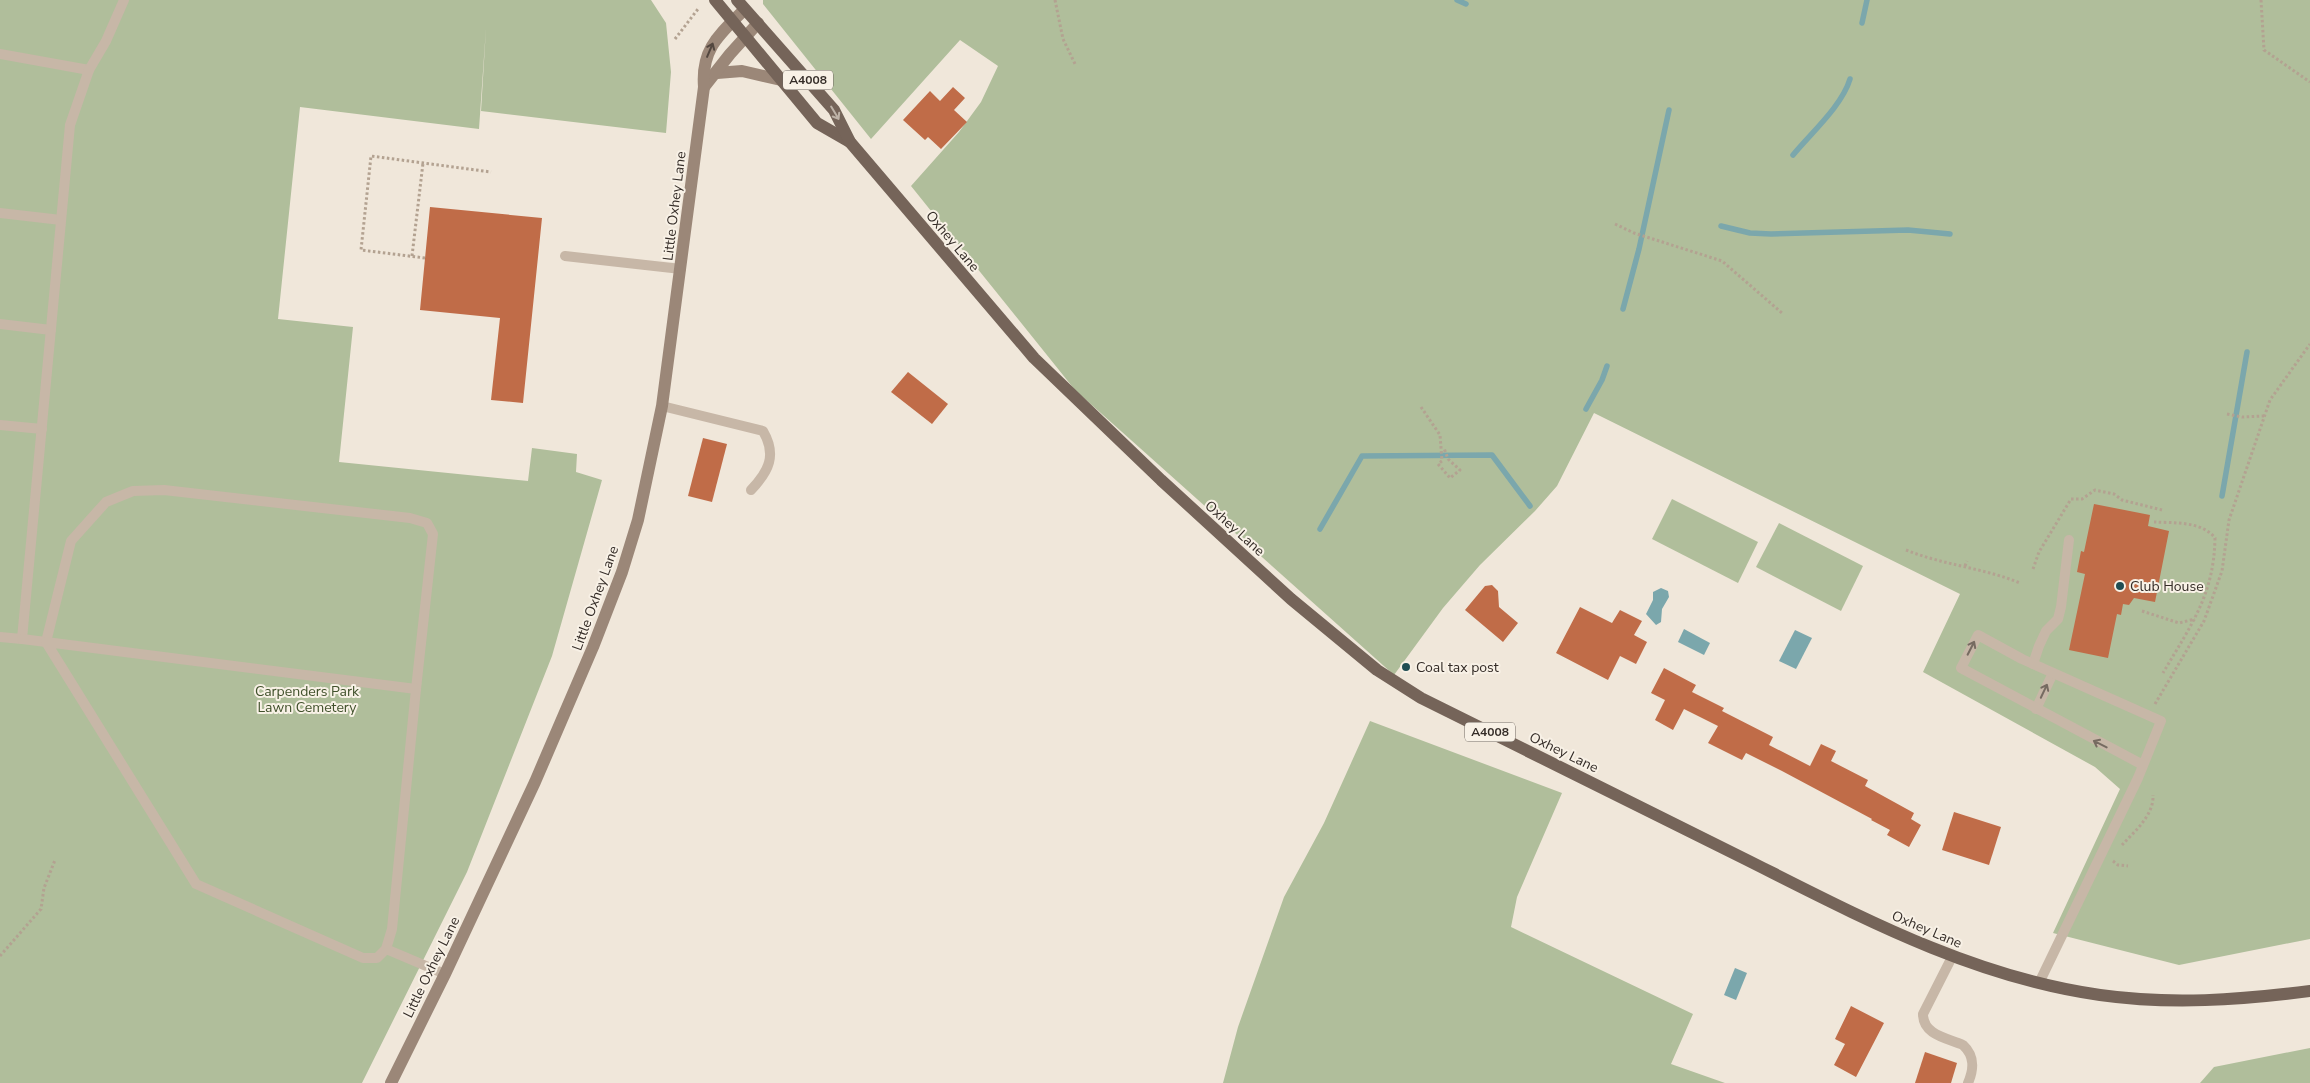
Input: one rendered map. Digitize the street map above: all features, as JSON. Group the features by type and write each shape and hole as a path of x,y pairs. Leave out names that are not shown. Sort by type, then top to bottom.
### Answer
{"main road":[{"name":"Oxhey Lane","path":"715,0 817,123 850,142"},
{"name":"Oxhey Lane","path":"740,5 834,110 850,142 1034,358 1168,487 1292,599 1377,670 1420,698 1804,889 1901,936 1952,957 2004,974 2098,994 2186,1001 2240,1000 2310,991"},
{"name":"Little Oxhey Lane","path":"391,1083 445,974 539,773 601,628 638,520 662,406 704,87 703,69 711,45 733,21 740,5"},
{"path":"704,87 717,73 745,35 758,23"},
{"name":"A4008","path":"717,73 742,71 781,80"}],"lane":[{"path":"22,639 70,125 89,70 106,41 124,0"},
{"path":"0,54 89,70"},
{"path":"0,213 61,220"},
{"path":"565,256 681,269"},
{"path":"0,324 51,330"},
{"path":"662,406 763,431 771,450 769,466 762,479 751,490"},
{"path":"0,425 42,429"},
{"path":"132,490 164,490 410,518 427,523 433,534 392,929 386,949 377,958 362,958 196,884 46,642 71,541 106,502 132,490"},
{"path":"2033,664 2046,631 2058,619 2069,540"},
{"path":"2040,982 2096,868 2143,765 2161,722 2033,664 1978,636 1961,668 2143,765"},
{"path":"0,637 416,689"},
{"path":"2036,709 2053,672"},
{"path":"386,949 445,974"},
{"path":"1952,957 1923,1014 1923,1024 1930,1032 1963,1045 1967,1049 1973,1057 1972,1073 1968,1083"}],"path":[{"path":"1055,0 1063,39 1075,64"},
{"path":"2261,0 2264,50 2310,82"},
{"path":"674,39 698,10"},
{"path":"425,258 361,250 371,156 491,172"},
{"path":"412,256 423,163"},
{"path":"1615,224 1634,233 1722,261 1782,313"},
{"path":"2161,722 2153,707 2204,621 2222,571 2229,520 2270,400 2310,344"},
{"path":"1421,407 1440,436 1442,461 1438,464 1450,478 1460,470 1448,459 1444,448"},
{"path":"2227,414 2264,416"},
{"path":"2033,569 2042,546 2071,499 2082,499 2096,490 2114,494 2122,500 2162,510"},
{"path":"2154,522 2177,523 2204,529 2215,538 2212,577 2206,597 2163,673"},
{"path":"1906,550 2020,583"},
{"path":"1965,566 1967,561"},
{"path":"2142,611 2182,622 2195,618"},
{"path":"2182,622 2186,633"},
{"path":"2118,850 2141,825 2154,805 2153,796"},
{"path":"2113,856 2113,861 2118,865 2128,866"},
{"path":"0,956 41,909 44,888 55,860"}],"green space":[{"name":"Carpenders Park Lawn Cemetery","path":"0,0 651,0 666,23 671,72 666,133 481,111 486,28 479,129 300,107 278,319 353,327 339,462 528,481 532,448 577,454 576,472 602,480 552,656 467,872 362,1083 0,1083"},
{"path":"763,0 2310,0 2310,939 2179,965 2053,933 2120,789 2095,767 1923,672 1960,594 1594,413 1557,486 1535,511 1480,565 1443,608 1394,675 1075,390 911,186 959,132 981,102 998,66 960,40 871,139 763,4"},
{"path":"1672,499 1758,542 1738,583 1652,539"},
{"path":"1779,523 1863,566 1841,611 1756,567"},
{"path":"1370,721 1562,793 1517,897 1511,927 1693,1014 1671,1064 1725,1083 1223,1083 1238,1027 1284,897 1324,823"},
{"path":"2310,1048 2310,1083 2200,1083 2214,1067"}],"water":[{"path":"1661,588 1668,591 1669,597 1662,609 1661,622 1656,625 1646,614 1653,600 1653,592"},
{"path":"1684,629 1710,643 1704,655 1678,642"},
{"path":"1795,630 1812,638 1796,669 1779,661"},
{"path":"1735,968 1747,973 1736,1000 1724,995"}],"building":[{"path":"953,87 965,98 954,110 967,122 941,149 928,137 925,140 903,120 930,91 940,101"},
{"path":"430,207 542,218 523,403 491,400 500,318 420,310"},
{"path":"908,372 948,404 932,424 891,392"},
{"path":"703,438 727,444 712,502 688,496"},
{"name":"Club House","path":"2094,504 2150,515 2148,526 2169,531 2155,602 2134,598 2129,605 2123,604 2121,615 2117,614 2108,658 2069,650 2085,574 2077,572 2081,551 2084,552"},
{"path":"1492,585 1498,591 1499,607 1518,623 1503,642 1465,610 1485,586"},
{"path":"1580,607 1612,623 1620,610 1642,621 1634,635 1647,642 1636,664 1620,656 1608,680 1556,653"},
{"path":"1664,668 1696,685 1692,692 1724,708 1722,711 1773,737 1769,745 1810,766 1821,744 1836,751 1831,761 1868,780 1865,786 1914,813 1911,819 1921,825 1909,847 1887,835 1890,830 1872,819 1782,771 1746,753 1742,760 1708,743 1718,726 1684,709 1673,730 1655,720 1665,700 1651,693"},
{"path":"1954,812 2001,827 1989,865 1942,850"},
{"path":"1851,1006 1884,1023 1856,1077 1834,1065 1845,1044 1835,1039"},
{"path":"1925,1052 1957,1063 1951,1083 1915,1083"}],"waterway":[{"path":"1457,0 1466,4"},
{"path":"1862,23 1867,0"},
{"path":"1793,155 1833,109 1850,79"},
{"path":"1623,309 1639,249 1669,110"},
{"path":"1721,226 1750,233 1771,234 1908,230 1950,234"},
{"path":"2222,496 2247,352"},
{"path":"1586,409 1602,380 1607,366"},
{"path":"1320,529 1362,456 1492,455 1530,506"}],"place":[{"name":"Club House","path":"2120,586"},
{"name":"Coal tax post","path":"1406,667"}]}
